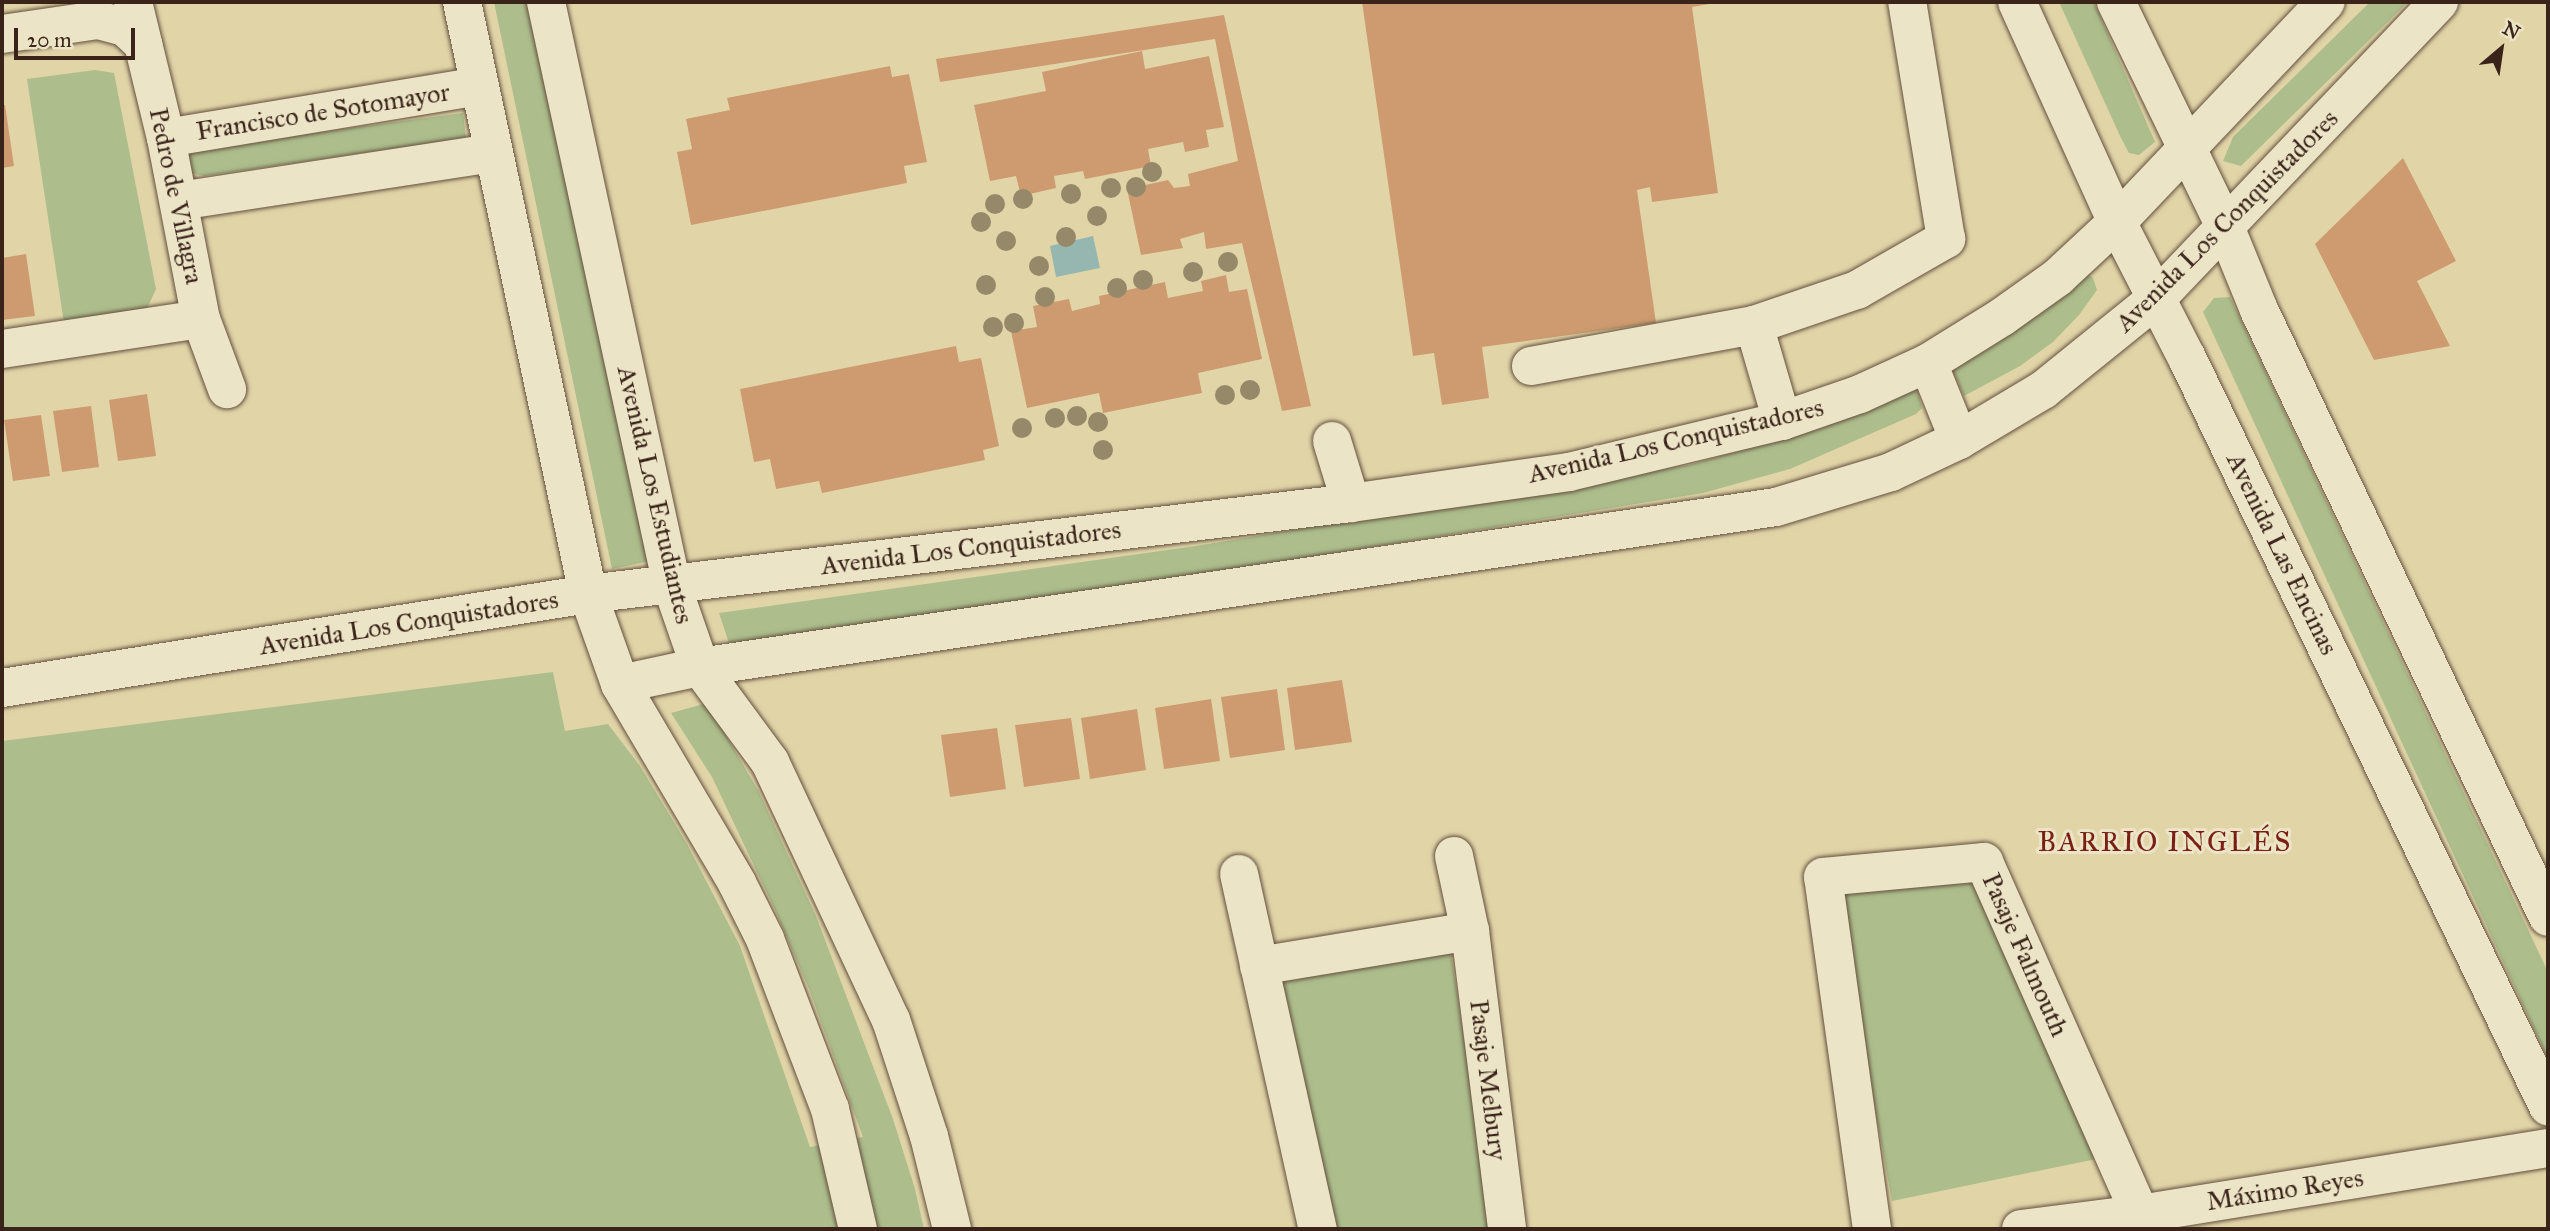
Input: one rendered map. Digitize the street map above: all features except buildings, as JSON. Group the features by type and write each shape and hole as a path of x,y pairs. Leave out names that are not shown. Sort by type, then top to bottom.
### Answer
{"street":[{"name":"Pedro de Villagra","path":"133,2 166,138 201,319 227,389"},
{"path":"462,2 587,594 620,684 737,883 765,939 830,1109 858,1229"},
{"name":"Avenida Los Estudiantes","path":"546,2 672,586 700,667 770,762 849,925 891,1020 929,1136 952,1229"},
{"path":"1531,366 1754,325 1857,290 1946,239 1907,2"},
{"name":"Avenida Las Encinas","path":"2017,2 2118,222 2548,1107"},
{"path":"2116,2 2225,229 2259,310 2548,917"},
{"name":"Avenida Los Conquistadores","path":"2,688 587,594 672,586 1351,502 1569,472 1782,421 1860,394 1928,363 2002,317 2058,277 2118,222 2326,2"},
{"name":"Avenida Los Conquistadores","path":"620,684 700,667 1776,507 1892,472 1959,440 2043,390 2157,299 2439,2"},
{"path":"2,34 98,20 125,27 143,44"},
{"name":"Francisco de Sotomayor","path":"166,138 480,86"},
{"path":"179,201 493,153"},
{"path":"2,349 201,319"},
{"path":"1754,325 1782,421"},
{"path":"1928,363 1959,440"},
{"path":"1332,441 1351,502"},
{"name":"Pasaje Melbury","path":"1454,856 1470,931 1507,1229"},
{"name":"Pasaje Falmouth","path":"1872,1229 1823,877 1984,862 2140,1214"},
{"path":"1239,874 1318,1229"},
{"path":"1259,966 1470,931"},
{"name":"Máximo Reyes","path":"2021,1229 2140,1214 2548,1148"}],"green space":[{"path":"494,2 528,2 650,561 612,569"},
{"path":"2059,2 2094,2 2155,142 2139,155 2129,153 2121,138"},
{"path":"2370,2 2408,2 2241,166 2223,161 2233,137"},
{"path":"95,70 114,73 156,289 145,313 64,323 27,79"},
{"path":"463,113 466,138 204,176 191,173 188,165 189,154 199,148"},
{"path":"2082,271 2093,278 2097,290 2079,315 2053,342 2020,366 1964,396 1951,367"},
{"path":"2230,297 2548,972 2548,1059 2203,312 2214,298"},
{"path":"1912,388 1918,393 1922,408 1916,414 1790,469 1703,493 920,621 729,643 719,613 1196,546 1689,465 1774,441"},
{"path":"553,672 565,731 608,724 640,766 687,844 740,946 810,1147 863,1137 809,989 776,912 712,777 671,713 707,703 759,792 816,916 893,1119 915,1189 924,1229 2,1229 2,741"},
{"path":"1977,881 2106,1157 1892,1201 1838,907 1844,889"},
{"path":"1450,947 1493,1229 1333,1229 1277,978"}],"water":[{"path":"1093,236 1100,268 1056,277 1050,246"}],"district":[{"name":"BARRIO INGLÉS","path":"2165,842"}]}
